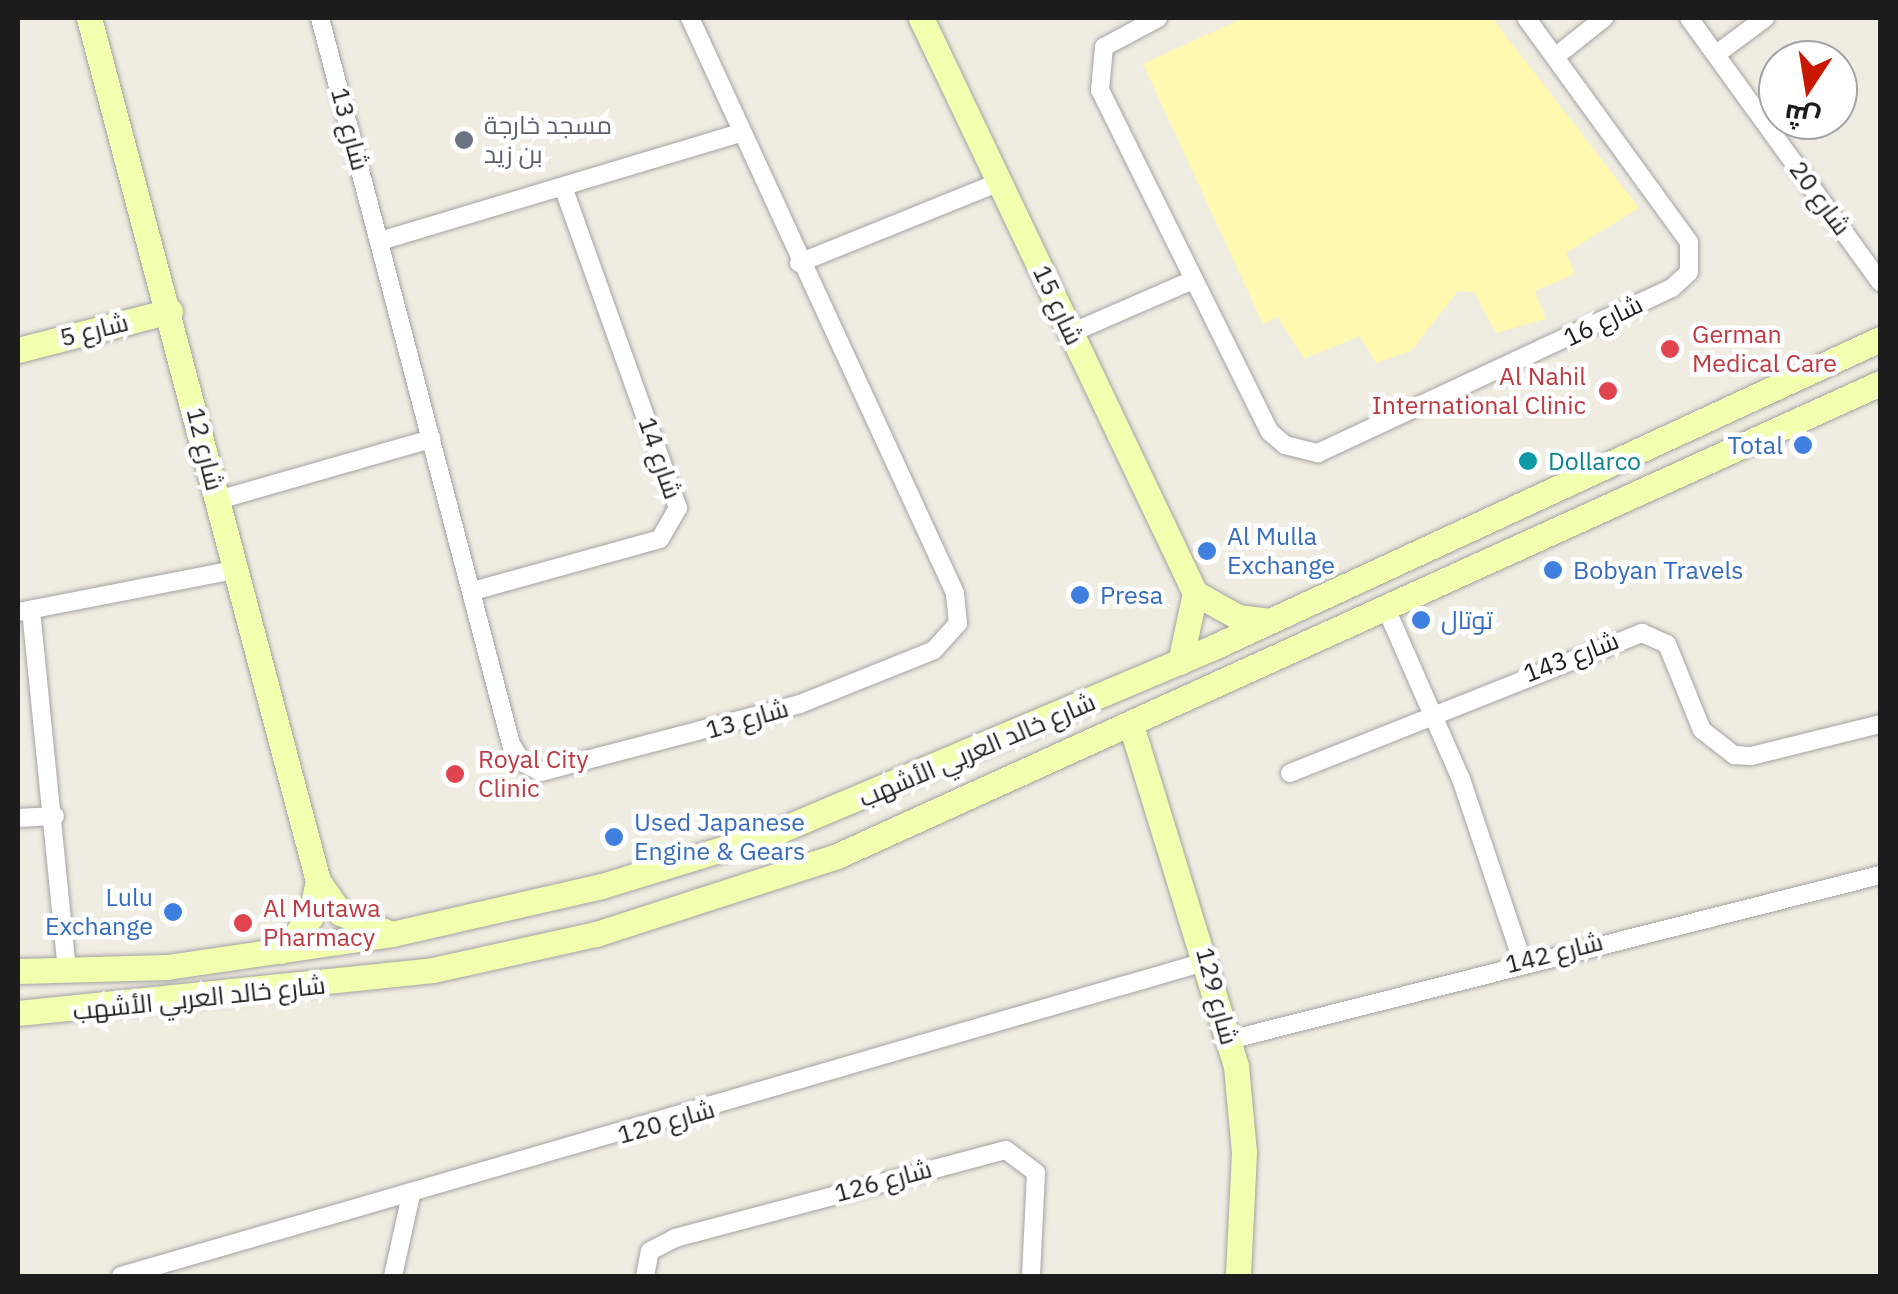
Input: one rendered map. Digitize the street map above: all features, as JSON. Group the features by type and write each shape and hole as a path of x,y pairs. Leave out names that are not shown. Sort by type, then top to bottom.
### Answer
{"main road":[{"name":"شارع 12","path":"89,18 170,311 318,882 340,914 392,934"},
{"name":"شارع 15","path":"921,18 1195,593"},
{"name":"شارع 5","path":"18,350 170,311"},
{"name":"شارع خالد العربي الأشهب","path":"18,971 167,967 392,934 602,886 772,834 823,816 1272,621 1880,339"},
{"name":"شارع خالد العربي الأشهب","path":"18,1013 433,970 596,934 843,854 1385,606 1876,394"},
{"path":"1521,506 1516,527 1535,542"},
{"path":"1470,530 1488,543 1484,564"},
{"path":"1180,662 1195,593 1238,617 1272,621"},
{"name":"شارع 129","path":"1131,725 1208,961 1229,1040 1244,1152 1238,1276"},
{"path":"823,816 816,836 843,854"},
{"path":"772,834 795,848 792,870"},
{"path":"281,950 310,918 318,882"}],"street":[{"name":"شارع 13","path":"320,18 380,241"},
{"path":"380,241 564,190 740,133 690,18"},
{"name":"شارع 16","path":"1158,18 1104,48 1098,75 1193,280 1270,432 1285,445 1318,454 1679,284 1692,262 1688,242 1526,18"},
{"path":"1555,56 1604,18"},
{"name":"شارع 20","path":"1689,18 1880,282"},
{"path":"1718,54 1765,18"},
{"name":"13 شارع","path":"380,241 511,744 522,762 541,772 800,704 945,644 958,622 955,593 740,133"},
{"path":"799,264 1000,182"},
{"name":"14 شارع","path":"473,592 660,539 678,508 564,190"},
{"path":"1072,333 1193,280"},
{"path":"218,500 431,439"},
{"path":"67,970 55,816 24,611 235,570"},
{"path":"1385,606 1433,711 1522,960"},
{"name":"شارع 143","path":"1290,774 1433,711 1642,633 1667,644 1702,730 1734,755 1761,754 1880,724"},
{"path":"18,818 55,816"},
{"name":"شارع 142","path":"1229,1040 1522,960 1880,874"},
{"name":"شارع 120","path":"121,1276 185,1267 411,1195 1208,961"},
{"name":"شارع 126","path":"645,1276 650,1251 675,1238 1006,1150 1036,1173 1031,1276"},
{"path":"393,1276 411,1195"}],"sand":[{"path":"1243,18 1492,18 1639,208 1566,253 1575,274 1535,291 1546,319 1496,333 1474,292 1458,291 1411,351 1376,363 1360,336 1304,359 1278,317 1263,324 1143,64"}],"place":[{"name":"مسجد خارجة بن زيد","path":"464,140"},
{"name":"German Medical Care","path":"1670,349"},
{"name":"Al Nahil International Clinic","path":"1608,391"},
{"name":"Total","path":"1803,445"},
{"name":"Dollarco","path":"1528,461"},
{"name":"Al Mulla Exchange","path":"1207,551"},
{"name":"Bobyan Travels","path":"1553,570"},
{"name":"Presa","path":"1080,595"},
{"name":"توتال","path":"1421,620"},
{"name":"Royal City Clinic","path":"455,774"},
{"name":"Used Japanese Engine & Gears","path":"614,837"},
{"name":"Lulu Exchange","path":"173,912"},
{"name":"Al Mutawa Pharmacy","path":"243,923"}]}
